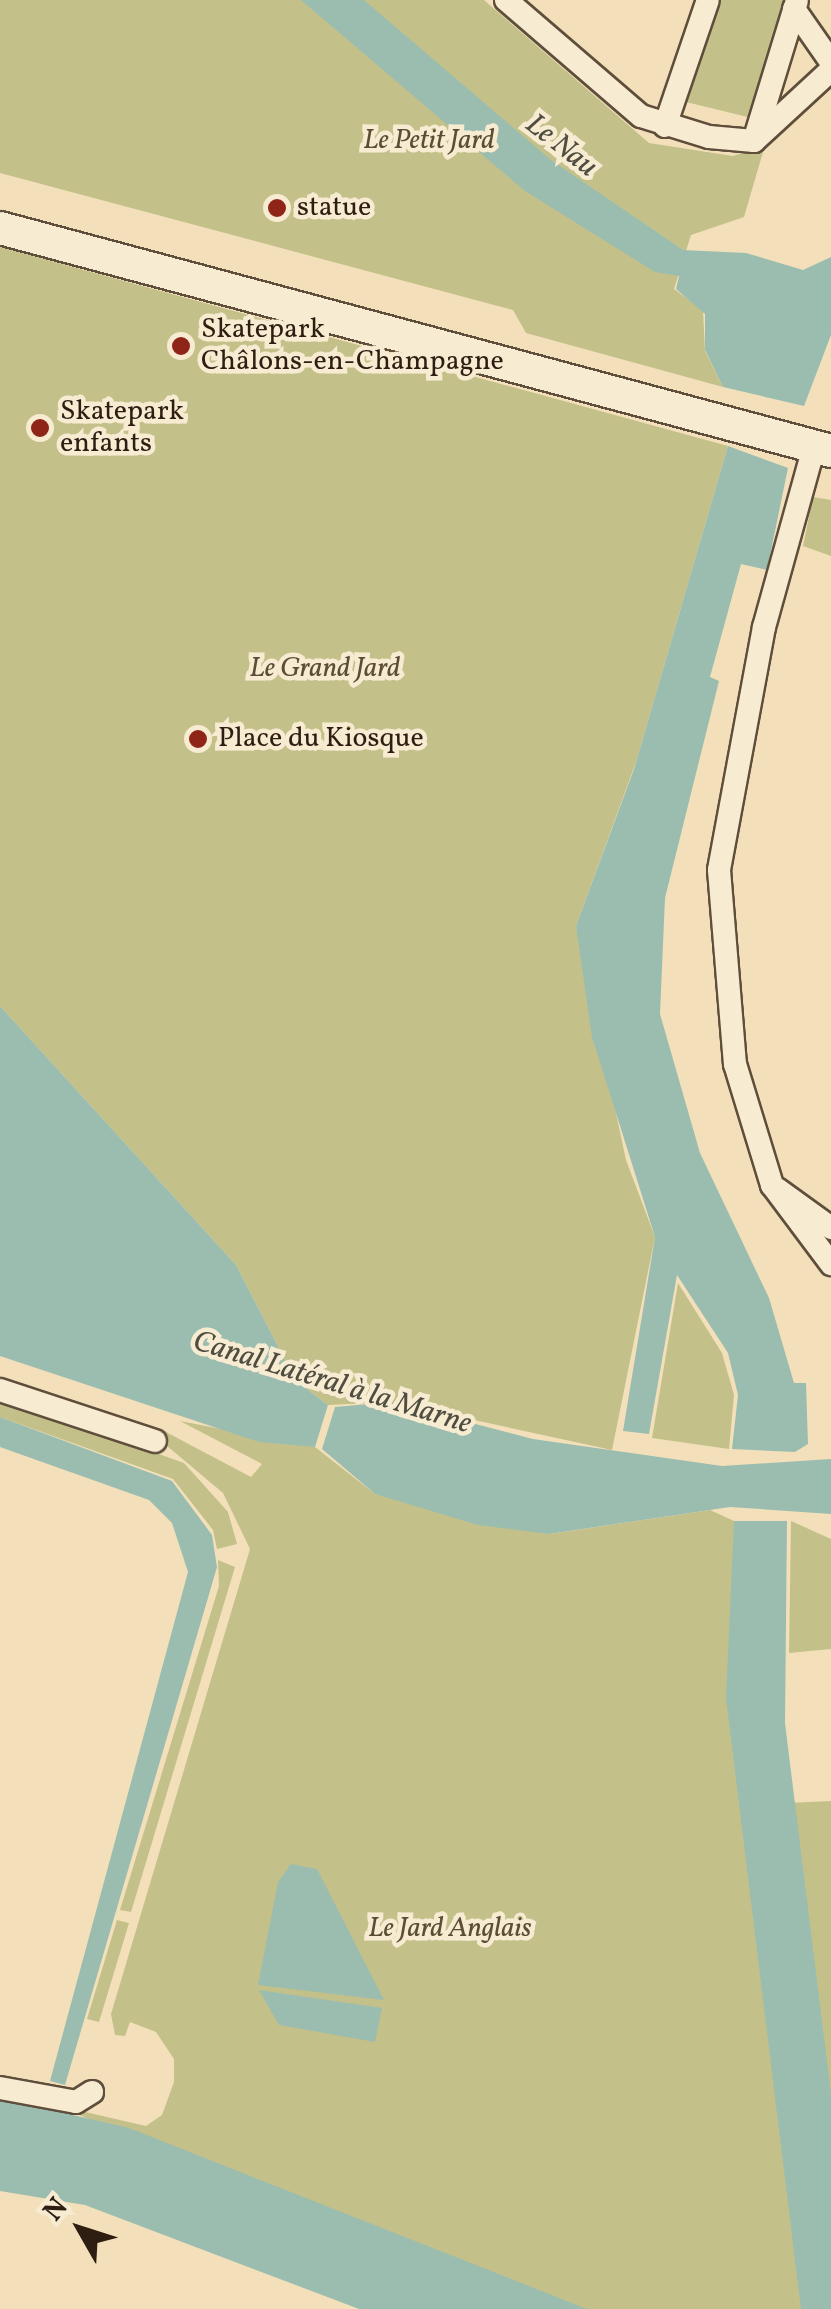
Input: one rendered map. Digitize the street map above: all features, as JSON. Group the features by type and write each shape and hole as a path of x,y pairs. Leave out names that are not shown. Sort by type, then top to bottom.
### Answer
{"main road":[{"path":"0,228 822,449"}],"street":[{"path":"506,0 664,126 754,141"},
{"path":"664,126 708,0"},
{"path":"754,141 796,4"},
{"path":"796,4 831,66"},
{"path":"784,42 831,66"},
{"path":"754,141 831,66"},
{"path":"822,449 783,560 720,870 735,1064 772,1186 831,1264"},
{"path":"772,1186 831,1228"},
{"path":"0,1390 154,1441"},
{"path":"0,2088 84,2097"}],"green space":[{"name":"Le Petit Jard","path":"0,0 484,0 649,143 733,156 765,145 744,217 691,235 674,289 703,310 705,351 723,387 526,333 513,310 0,173"},
{"path":"713,0 797,0 760,120 686,102"},
{"name":"Le Grand Jard","path":"0,247 728,446 636,762 576,926 626,1160 655,1237 612,1450 391,1402 328,1405 296,1381 236,1265 0,1006"},
{"path":"813,497 831,500 831,556 803,546"},
{"path":"678,1283 722,1353 734,1395 729,1449 652,1438"},
{"path":"0,1397 184,1463 228,1512 237,1544 217,1549 213,1530 173,1479 0,1417"},
{"name":"Le Jard Anglais","path":"180,1421 315,1447 375,1494 550,1534 710,1510 734,1521 827,2309 523,2309 59,2106 146,2126 162,2115 174,2082 174,2059 156,2032 130,2022 125,2036 115,2035 111,2014 250,1549 223,1493 160,1440 164,1431 251,1477 262,1464"},
{"path":"791,1521 831,1539 831,1649 789,1653"},
{"path":"218,1560 235,1567 131,1912 120,1910 219,1586"},
{"path":"831,1801 831,2157 788,1803"},
{"path":"117,1920 129,1923 99,2022 87,2019"}],"shaded area":[{"path":"301,0 364,0 551,160 683,250 746,253 803,270 831,257 831,335 804,406 723,387 705,350 705,314 676,289 679,276 655,272 525,191"},
{"path":"728,446 788,468 767,570 741,564 710,677 719,681 665,898 660,1014 700,1153 769,1298 794,1383 806,1383 808,1444 795,1452 732,1449 738,1395 728,1353 677,1275 649,1434 623,1431 655,1237 592,1037 576,926 634,769"},
{"path":"0,1006 236,1265 296,1381 328,1405 315,1447 259,1442 0,1356"},
{"path":"391,1402 533,1439 722,1466 831,1459 831,1514 730,1507 549,1534 478,1525 375,1494 322,1449 335,1407"},
{"path":"0,1417 172,1481 212,1535 217,1567 65,2085 50,2081 188,1572 172,1523 149,1500 0,1447"},
{"path":"734,1521 787,1521 785,1723 831,2094 831,2309 801,2309 726,1698"},
{"path":"291,1864 317,1869 384,2000 258,1985 278,1882"},
{"path":"259,1990 382,2008 375,2042 279,2025"},
{"path":"0,2098 129,2128 587,2309 359,2309 85,2205 0,2191"}],"place":[{"name":"statue","path":"277,208"},
{"name":"Skatepark Châlons-en-Champagne","path":"181,346"},
{"name":"Skatepark enfants","path":"40,428"},
{"name":"Place du Kiosque","path":"198,739"}],"water label":[{"name":"Le Nau","path":"561,146"},
{"name":"Canal Latéral à la Marne","path":"332,1383"}]}
